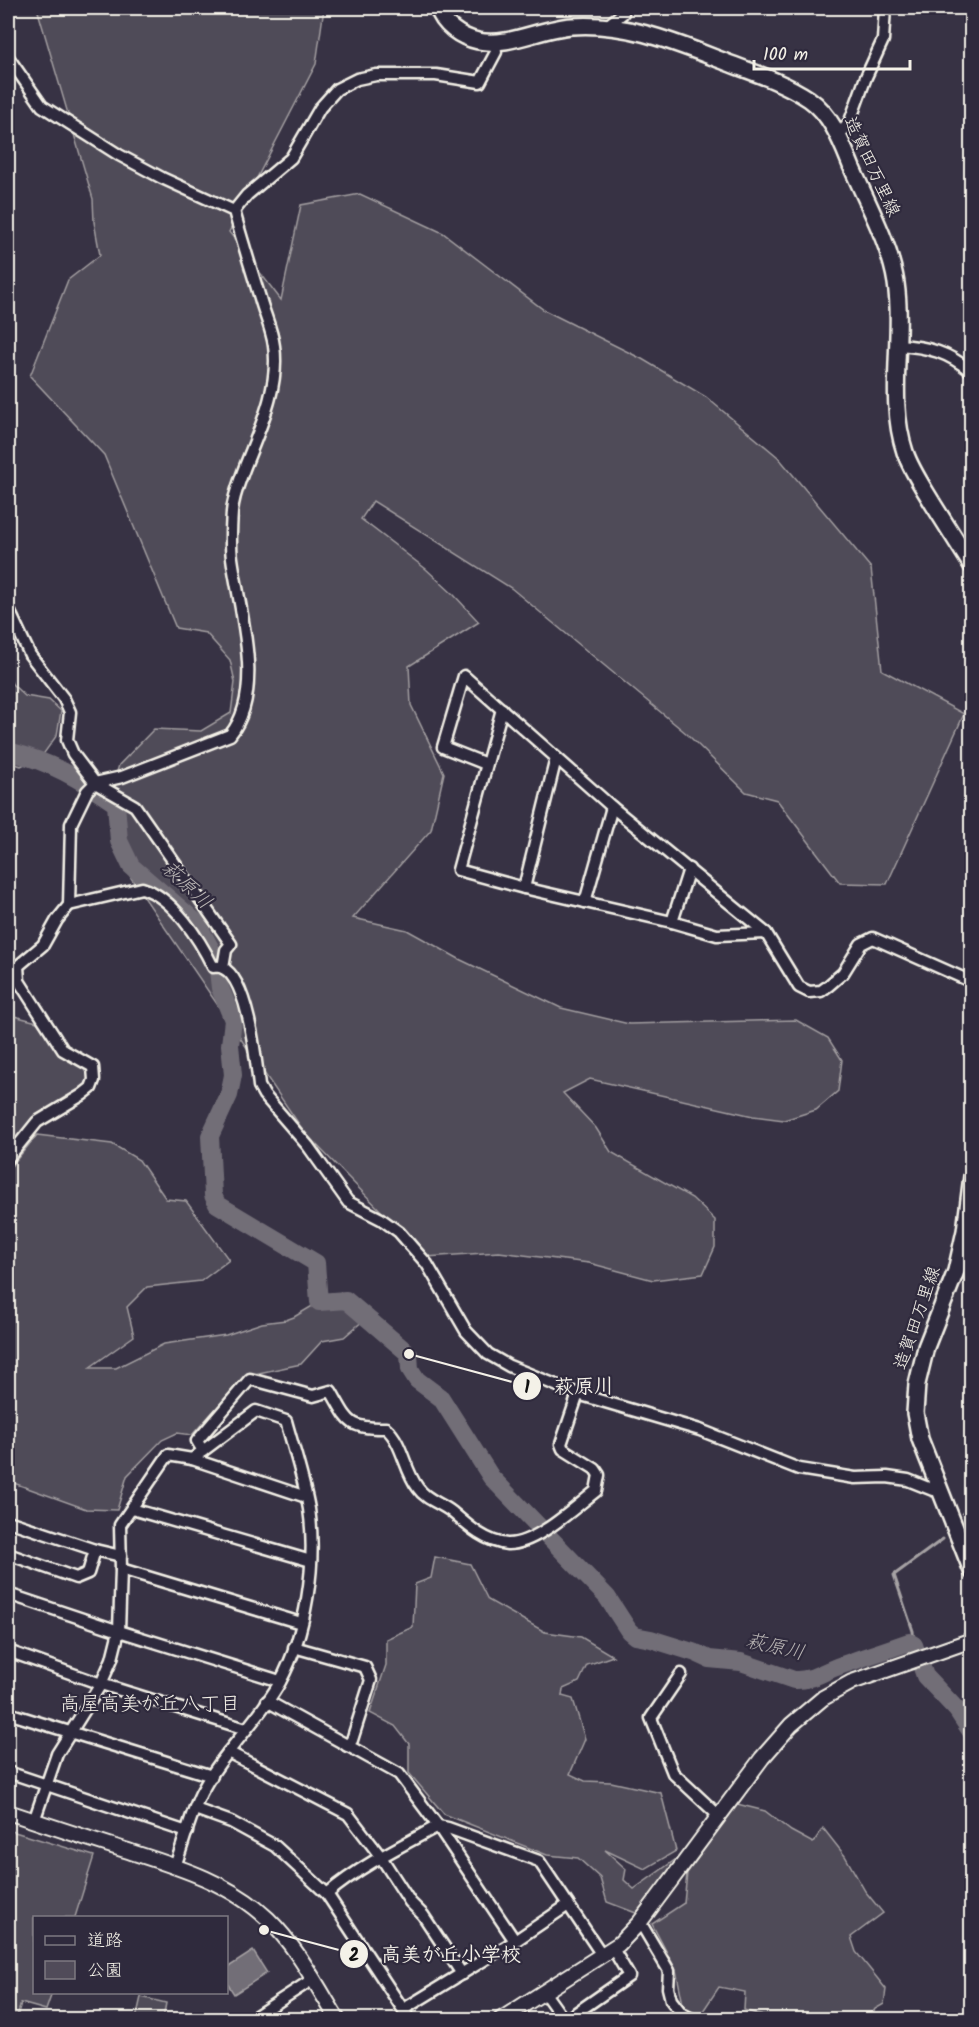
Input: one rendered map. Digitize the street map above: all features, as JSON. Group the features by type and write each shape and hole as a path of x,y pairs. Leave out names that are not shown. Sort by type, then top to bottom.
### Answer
{"main road":[{"name":"造賀田万里線","path":"438,8 446,23 459,34 477,41 495,42 571,26 626,28 664,38 784,84 812,101 825,114 838,136 885,245 896,283 897,422 905,453 918,480 972,566"},
{"name":"造賀田万里線","path":"972,1176 956,1271 926,1347 916,1384 915,1413 920,1438 972,1571"}],"street":[{"path":"607,26 624,13 623,8"},
{"path":"838,136 850,122 866,77 884,40 885,8"},
{"path":"234,211 247,195 291,158 320,108 337,89 357,79 376,75 436,75 480,82 496,52 495,42"},
{"path":"8,57 42,106 119,155 162,178 234,211 274,345 274,379 265,415 235,492 232,512 232,556 246,650 248,685 245,706 238,724 230,735 122,777 95,783 87,791 71,824 69,905 57,920 43,945 13,965 19,981 53,1036 63,1050 93,1067 94,1080 91,1088 82,1095 37,1122 8,1158"},
{"path":"898,345 921,346 934,350 951,357 972,372"},
{"path":"8,608 30,655 64,699 70,712 67,740 73,754 95,783 135,806 231,944 218,967"},
{"path":"486,764 443,747 464,676 612,807 766,933 799,987 809,992 821,991 843,973 861,944 873,938 972,982"},
{"path":"502,710 458,870 717,935 766,933"},
{"path":"524,888 556,758"},
{"path":"585,902 612,807"},
{"path":"672,922 689,870"},
{"path":"69,905 142,888 150,890 175,910 218,967 237,983 247,1012 259,1086 264,1095 308,1146 348,1202 381,1219 399,1233 427,1264 466,1331 488,1354 509,1366 578,1394 700,1430 799,1469 855,1478 908,1480 933,1490 939,1489"},
{"path":"203,1451 197,1441 250,1379 313,1396 331,1392 348,1421 355,1426 370,1429 386,1428 394,1436 409,1473 419,1490 428,1498 448,1508 471,1528 486,1537 506,1544 523,1541 548,1529 596,1491 599,1475 595,1469 563,1449 561,1444 578,1394"},
{"path":"176,1866 201,1794 228,1752 280,1681 294,1647 306,1604 311,1561 311,1535 306,1497 286,1421 256,1412 192,1459"},
{"path":"34,1821 57,1755 101,1684 112,1659 118,1632 121,1569 120,1525 168,1455 192,1459 306,1497"},
{"path":"132,1509 311,1561"},
{"path":"8,1521 95,1550 121,1556"},
{"path":"8,1554 76,1578 88,1573 95,1550"},
{"path":"121,1569 301,1623"},
{"path":"8,1594 118,1632 280,1681"},
{"path":"500,2019 619,1944 640,1922 762,1758 791,1725 823,1698 852,1682 972,1640"},
{"path":"294,1647 365,1667 371,1680 352,1740 346,1746"},
{"path":"8,1651 101,1684 246,1729"},
{"path":"681,1674 651,1718 673,1773 719,1816"},
{"path":"267,1701 399,1774 438,1826 515,1941"},
{"path":"8,1713 212,1776"},
{"path":"228,1752 348,1814 381,1857 410,1902 423,1915 462,1974"},
{"path":"8,1772 187,1832"},
{"path":"195,1809 231,1822 275,1846 327,1894 410,2019"},
{"path":"8,1812 176,1866 205,1877 232,1892 268,1918 296,1953 338,2019"},
{"path":"327,1894 345,1879 438,1826 539,1861 568,1905 630,1976 565,2019 544,1992"},
{"path":"404,2009 515,1941 568,1905"},
{"path":"640,1922 669,1971 668,1988 671,2000 682,2014 694,2019"},
{"path":"250,2019 267,2015 313,1979"}],"green space":[{"path":"37,8 324,8 316,64 229,232 281,300 301,205 360,194 443,233 544,310 642,359 706,397 778,457 871,568 882,670 964,714 887,884 840,883 777,800 746,792 687,734 511,588 373,501 361,519 426,569 479,622 409,666 411,705 444,773 431,830 353,918 407,930 461,960 561,1008 629,1024 796,1020 828,1038 842,1060 838,1091 816,1110 784,1120 753,1116 590,1079 563,1093 596,1128 611,1152 692,1198 715,1220 715,1247 703,1274 653,1280 589,1263 499,1252 426,1257 305,1133 131,878 112,833 111,792 119,765 154,729 201,731 231,713 235,682 230,660 206,633 176,628 104,455 30,376 68,280 100,255 94,222 93,199"},
{"path":"8,674 12,684 25,696 49,700 61,711 57,735 42,756 21,766 8,762"},
{"path":"14,1016 37,1022 61,1054 86,1067 89,1076 87,1086 8,1150 8,1017"},
{"path":"37,1135 112,1144 139,1160 166,1199 186,1201 229,1260 201,1281 147,1287 127,1307 134,1336 89,1368 116,1368 164,1344 226,1335 262,1323 286,1320 319,1302 346,1303 364,1320 344,1337 322,1341 301,1364 245,1376 192,1435 177,1433 162,1440 127,1476 117,1510 86,1509 8,1481 8,1170"},
{"path":"435,1557 470,1564 488,1600 545,1632 581,1637 613,1656 587,1665 579,1682 563,1689 562,1696 573,1699 585,1739 570,1774 585,1781 611,1782 661,1793 676,1851 645,1869 605,1850 626,1869 624,1880 634,1889 675,1860 678,1862 636,1913 607,1902 600,1878 578,1858 547,1855 444,1814 409,1773 409,1744 395,1726 370,1713 386,1665 386,1639 413,1627 415,1584 431,1578"},
{"path":"737,1804 765,1811 791,1831 813,1843 823,1828 845,1856 865,1891 883,1913 851,1937 856,1952 886,1989 884,2004 875,2009 870,2017 872,2019 773,2019 744,2010 745,1992 719,1987 699,2017 684,2009 676,1970 652,1924 684,1903 687,1873"},
{"path":"8,1830 94,1856 75,1916 33,1916 33,1994 52,1994 46,2010 21,2003 16,2020 8,2019"},
{"path":"141,1997 166,2003 163,2019 136,2019"}],"shaded area":[{"path":"253,1951 267,1973 234,1994 228,1985 228,1967"}],"waterway":[{"name":"萩原川","path":"8,751 38,760 64,772 116,804 119,841 131,866 197,923 217,961 220,988 233,1020 230,1045 233,1075 229,1095 210,1136 213,1195 217,1204 316,1263 319,1302 346,1300 409,1354 410,1369 417,1380 441,1398 491,1477 607,1597 629,1631 635,1636 651,1639 709,1659 741,1662 794,1680 810,1678 909,1642 914,1645 925,1676 957,1710 972,1733"},
{"path":"963,1513 972,1503"},
{"path":"914,1645 913,1631 894,1575 943,1539"}],"place":[{"name":"萩原川","path":"409,1354"},
{"name":"高美が丘小学校","path":"264,1930"}],"district":[{"name":"高屋高美が丘八丁目","path":"150,1705"}]}
